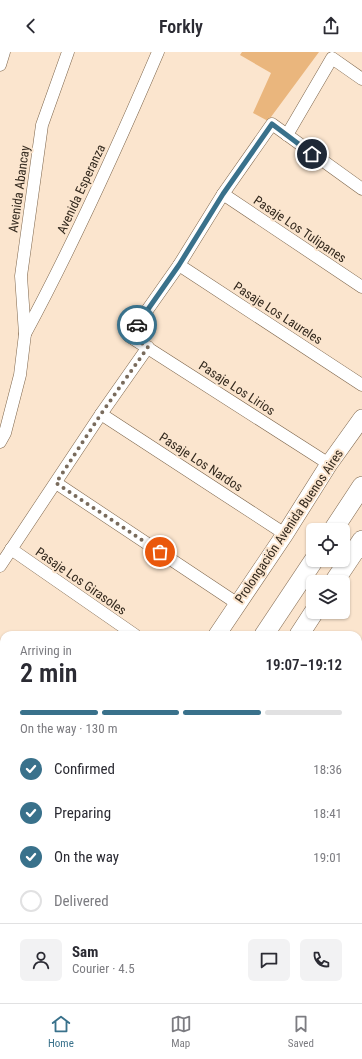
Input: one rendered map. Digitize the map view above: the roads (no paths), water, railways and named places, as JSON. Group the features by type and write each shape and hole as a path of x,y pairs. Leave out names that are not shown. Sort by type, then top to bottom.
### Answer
{"main road":[{"path":"338,523 362,486"},
{"path":"339,575 362,540"},
{"path":"267,631 309,567"},
{"path":"302,631 309,619"}],"street":[{"path":"0,65 4,52"},
{"name":"Avenida Abancay","path":"25,334 21,276 42,125 68,52"},
{"name":"Avenida Esperanza","path":"25,334 53,283 158,52"},
{"path":"287,135 332,58 362,79"},
{"path":"179,265 223,194 272,124 362,189"},
{"name":"Pasaje Los Tulipanes","path":"223,194 362,288"},
{"name":"Pasaje Los Lirios","path":"179,265 129,336 329,464"},
{"name":"Pasaje Los Laureles","path":"179,265 362,385"},
{"path":"0,442 5,432 20,375 25,334"},
{"path":"0,566 101,414 148,347"},
{"name":"Pasaje Los Nardos","path":"101,414 285,534"},
{"name":"Prolongación Avenida Buenos Aires","path":"220,631 285,534 329,464 362,418"},
{"path":"56,483 238,604"},
{"name":"Pasaje Los Girasoles","path":"11,549 129,631"}]}
